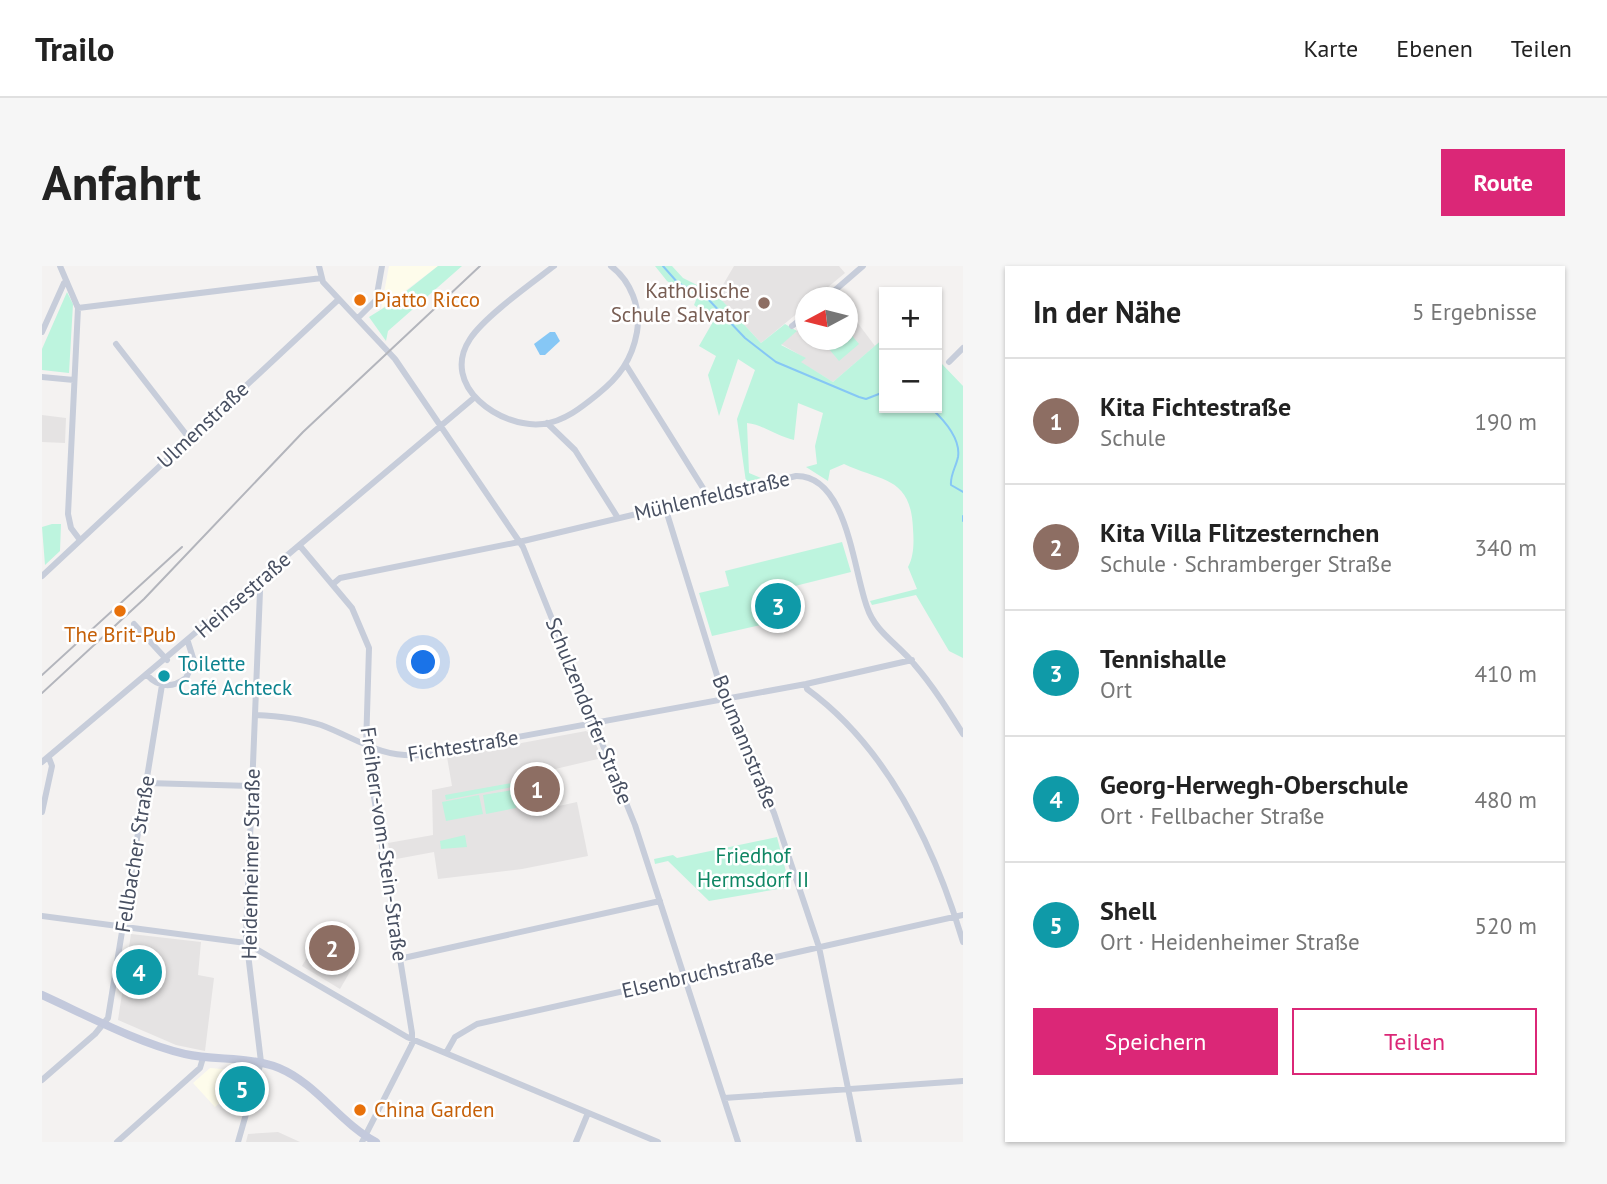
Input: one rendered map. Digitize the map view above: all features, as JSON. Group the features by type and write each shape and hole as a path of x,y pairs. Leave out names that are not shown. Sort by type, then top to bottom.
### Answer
{"main road":[{"path":"42,995 173,1051 203,1058 261,1062 296,1077 363,1139 376,1142"}],"street":[{"path":"60,266 78,308 68,514 71,528 80,540"},
{"path":"78,308 322,278 320,266"},
{"path":"359,319 376,300 382,266"},
{"path":"554,266 471,338 464,351 462,370 475,397 495,414 513,421 547,423 567,416 615,380 626,365 636,337 637,312 631,290 611,266"},
{"path":"618,272 625,266"},
{"path":"839,287 863,266"},
{"name":"Schulzendorfer Straße","path":"322,278 395,359 519,542 635,825 738,1142"},
{"path":"42,332 64,283 67,282"},
{"name":"Ulmenstraße","path":"42,576 339,299"},
{"path":"116,344 189,438"},
{"path":"948,362 963,348"},
{"path":"626,365 708,496"},
{"path":"42,377 74,380"},
{"name":"Heinsestraße","path":"45,760 167,660 475,397"},
{"path":"547,423 575,450 618,518"},
{"name":"Mühlenfeldstraße","path":"333,584 340,578 519,542 796,476 811,478 825,485 836,503 870,617 912,660 963,734"},
{"name":"Boumannstraße","path":"665,507 724,698 774,813 819,947 859,1142"},
{"name":"Freiherr-vom-Stein-Straße","path":"300,546 352,608 369,648 366,747 412,1039"},
{"name":"Heidenheimer Straße","path":"238,1142 261,1062 246,943 260,591 255,584"},
{"path":"134,624 167,660"},
{"path":"147,676 162,685 175,685 189,674 194,655 188,642"},
{"name":"Fichtestraße","path":"255,715 293,718 320,725 366,747 390,755 420,755 806,684 912,660"},
{"path":"806,684 807,689 843,717 877,759 927,847 959,916 963,942"},
{"name":"Fellbacher Straße","path":"106,1023 162,685"},
{"path":"42,812 52,766 45,760"},
{"path":"147,783 251,786"},
{"path":"399,959 660,901"},
{"path":"42,916 246,943 412,1039 658,1142"},
{"name":"Elsenbruchstraße","path":"446,1053 455,1037 477,1024 959,916"},
{"path":"42,1080 106,1023"},
{"path":"363,1139 412,1039"},
{"path":"117,1142 200,1068 203,1058"},
{"path":"724,1098 963,1081"},
{"path":"576,1142 588,1113"}],"shaded area":[{"path":"389,266 438,266 381,309"},
{"name":"Katholische Schule Salvator","path":"734,266 839,266 845,273 828,287 795,287 795,315 761,343 717,295"},
{"name":"Katholische Schule Salvator","path":"858,323 875,346 833,382 800,362 805,358 781,344 795,332 795,350 858,350"},
{"path":"42,415 66,418 65,443 42,442"},
{"path":"586,731 592,735 602,758 551,770 559,806 577,802 588,856 522,869 438,879 434,852 391,860 388,843 433,835 432,790 452,786 447,757"},
{"path":"328,922 344,937 358,958 340,989 302,966"},
{"path":"131,934 201,942 198,975 214,978 205,1051 176,1045 118,1020"},
{"path":"210,1068 248,1071 251,1076 244,1102 226,1097 215,1107 193,1083"},
{"path":"278,1132 300,1142 246,1142 248,1134"}],"green space":[{"path":"438,266 462,266 388,331 386,341 369,317"},
{"path":"655,266 672,266 683,278 717,295 761,343 785,324 795,330 781,345 806,358 801,362 833,382 879,342 879,413 942,413 942,364 963,386 963,658 949,651 916,595 872,605 870,601 917,589 908,567 913,544 911,512 907,499 892,483 844,464 830,470 828,481 806,467 817,464 815,446 823,413 798,403 794,440 747,423 749,473 761,478 746,482 737,419 755,370 738,359 719,416 708,375 716,356 699,346 714,320 694,305 696,300 667,281"},
{"path":"67,292 73,304 69,373 42,370 42,349"},
{"path":"830,350 852,350 839,361"},
{"path":"61,524 60,551 45,565 42,527"},
{"path":"842,542 851,572 795,586 801,616 712,636 699,593 729,586 725,571"},
{"path":"512,783 512,787 446,800 445,795"},
{"path":"513,790 516,808 486,814 483,795"},
{"path":"479,795 483,814 446,821 442,802"},
{"path":"465,835 467,847 441,849 440,841"},
{"name":"Friedhof Hermsdorf II","path":"777,837 790,887 709,901 668,861 655,864 654,859 673,855 677,858"}],"water":[{"path":"550,332 555,332 560,341 545,355 540,355 534,344"}],"waterway":[{"path":"663,266 678,283 707,298 745,338 776,362 859,397 866,399 879,394"},
{"path":"936,413 957,443 958,457 951,485 963,492"},
{"path":"963,516 963,521"}],"tram line":[{"path":"42,693 144,599 303,432 480,266"},
{"path":"42,675 182,547"}],"place":[{"name":"Piatto Ricco","path":"360,300"},
{"name":"Katholische Schule Salvator","path":"764,303"},
{"name":"Tennishalle","path":"778,606"},
{"name":"The Brit-Pub","path":"120,611"},
{"name":"Toilette Café Achteck","path":"164,676"},
{"name":"Kita Fichtestraße","path":"537,789"},
{"name":"Kita Villa Flitzesternchen","path":"332,948"},
{"name":"Georg-Herwegh-Oberschule","path":"139,972"},
{"name":"Shell","path":"242,1089"},
{"name":"China Garden","path":"360,1110"}]}
